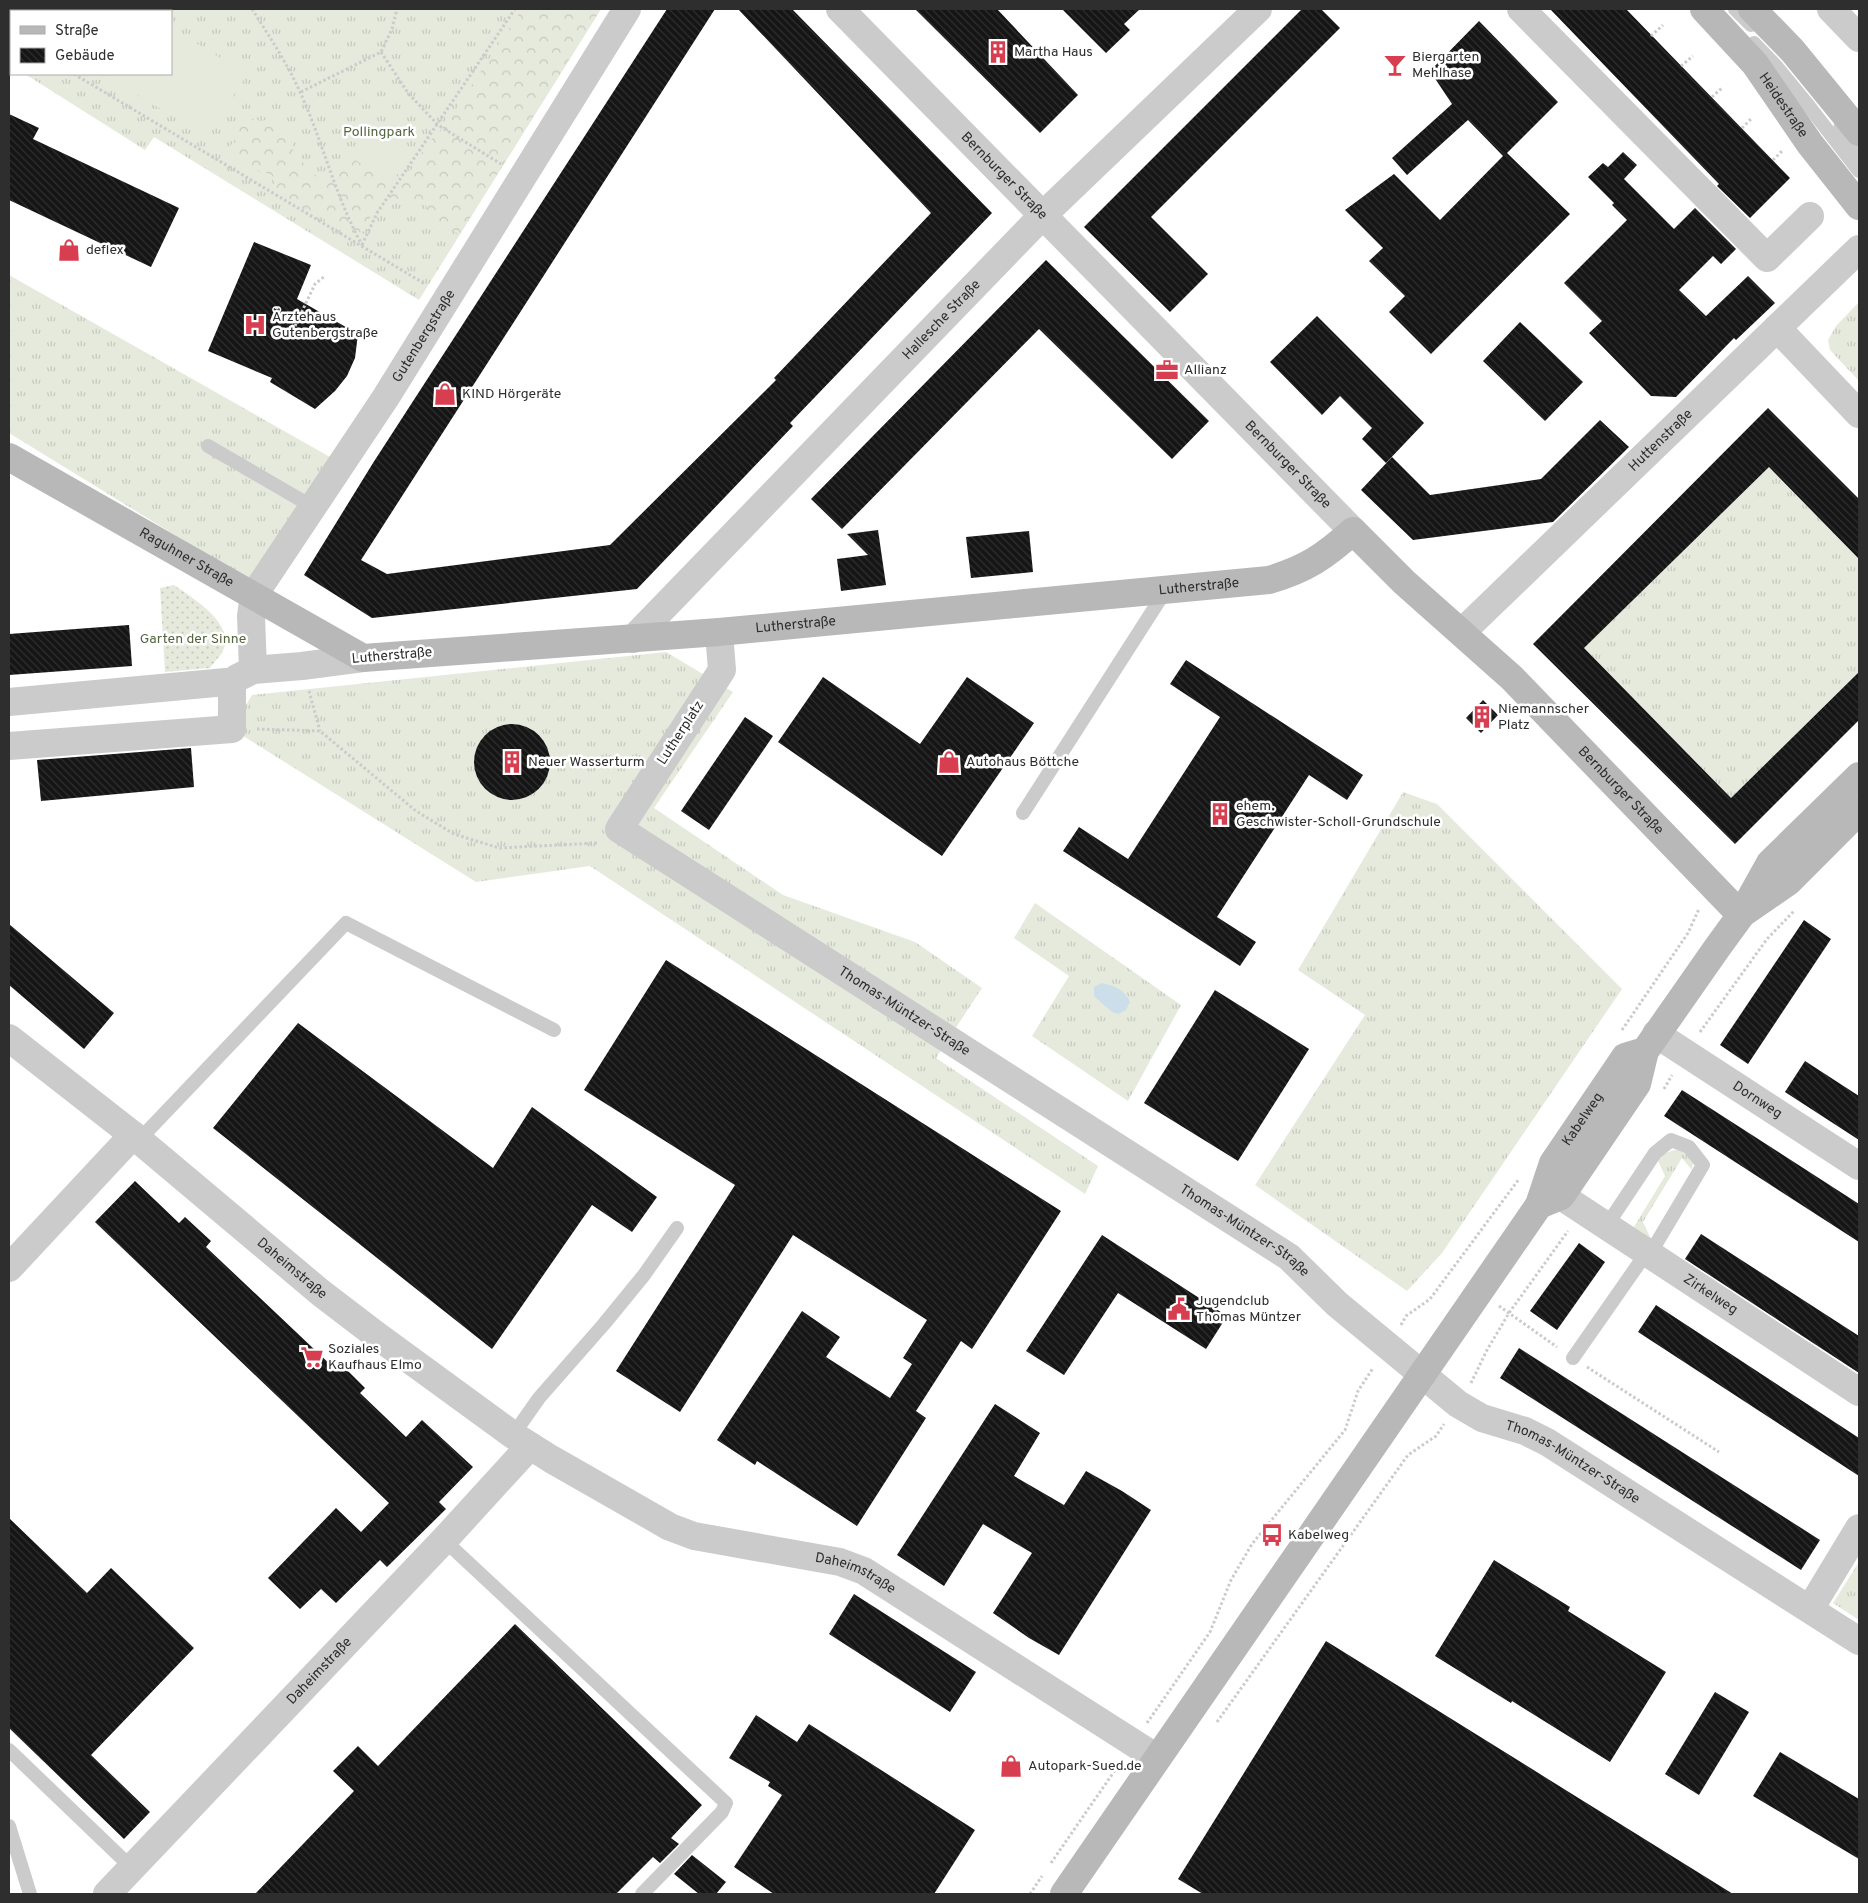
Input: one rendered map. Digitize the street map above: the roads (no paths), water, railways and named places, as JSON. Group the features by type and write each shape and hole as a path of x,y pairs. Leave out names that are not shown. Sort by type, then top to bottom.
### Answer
{"main road":[{"name":"Heidestraße","path":"1704,9 1755,64 1810,144 1859,206"},
{"path":"1752,9 1804,64 1859,132"},
{"name":"Raguhner Straße","path":"9,457 363,658"},
{"name":"Lutherstraße","path":"363,658 719,632 1269,580 1293,573 1307,566 1330,552 1353,531"},
{"name":"Bernburger Straße","path":"1353,531 1404,582 1512,678 1741,915"},
{"name":"Kabelweg","path":"1064,1894 1479,1292 1550,1201 1553,1163 1626,1057 1651,1043 1741,915 1770,863 1859,776"},
{"name":"Kabelweg","path":"1741,915 1788,882 1859,812"}],"street":[{"name":"Gutenbergstraße","path":"253,670 251,616 254,595 386,397 627,9"},
{"name":"Bernburger Straße","path":"840,9 1353,531"},
{"name":"Hallesche Straße","path":"633,639 1042,216 1258,9"},
{"path":"1521,9 1767,258 1810,216"},
{"path":"1831,9 1859,38"},
{"name":"Huttenstraße","path":"1462,632 1859,249"},
{"path":"1777,328 1859,414"},
{"name":"Lutherplatz","path":"619,828 722,670 719,632"},
{"name":"Lutherstraße","path":"9,702 226,682 253,670 363,658"},
{"path":"9,746 232,729 232,689 226,682"},
{"name":"Thomas-Müntzer-Straße","path":"619,828 1288,1257 1337,1304 1458,1404 1482,1418 1526,1431 1547,1442 1859,1641"},
{"name":"Daheimstraße","path":"9,1038 136,1137 329,1299 376,1336 522,1440 670,1527 694,1536 840,1562 864,1571 1157,1758"},
{"name":"Dornweg","path":"1651,1043 1859,1166"},
{"path":"9,1268 136,1137"},
{"name":"Zirkelweg","path":"1550,1201 1607,1225 1859,1392"},
{"name":"Daheimstraße","path":"107,1894 444,1540 522,1440"},
{"path":"1810,1610 1859,1528"}],"lane":[{"path":"1720,9 1776,66 1859,171"},
{"path":"1736,9 1776,50 1807,86 1859,154"},
{"path":"208,446 313,507"},
{"path":"1023,813 1166,590"},
{"path":"136,1137 346,923 554,1030"},
{"path":"1573,1358 1648,1253 1703,1165 1689,1147 1672,1140 1655,1153 1607,1225"},
{"path":"522,1440 539,1398 644,1275 677,1228"},
{"path":"444,1540 726,1803 722,1812 642,1894"},
{"path":"9,1751 132,1868"},
{"path":"9,1826 30,1894"}],"water":[{"path":"1102,983 1115,987 1125,994 1130,1002 1126,1010 1118,1014 1112,1012 1094,996 1094,987"}],"place":[{"name":"Martha Haus","path":"998,52"},
{"name":"Biergarten Mehlhase","path":"1395,65"},
{"name":"deflex","path":"69,250"},
{"name":"Ärztehaus Gutenbergstraße","path":"255,325"},
{"name":"Allianz","path":"1167,370"},
{"name":"KIND Hörgeräte","path":"445,394"},
{"name":"Niemannscher Platz","path":"1482,717"},
{"name":"Neuer Wasserturm","path":"512,762"},
{"name":"Autohaus Böttche","path":"949,762"},
{"name":"ehem. Geschwister-Scholl-Grundschule","path":"1220,814"},
{"name":"Jugendclub Thomas Müntzer","path":"1179,1309"},
{"name":"Soziales Kaufhaus Elmo","path":"312,1357"},
{"name":"Kabelweg","path":"1272,1535"},
{"name":"Autopark-Sued.de","path":"1011,1766"}],"park label":[{"name":"Pollingpark","path":"379,132"},
{"name":"Garten der Sinne","path":"193,639"}]}
